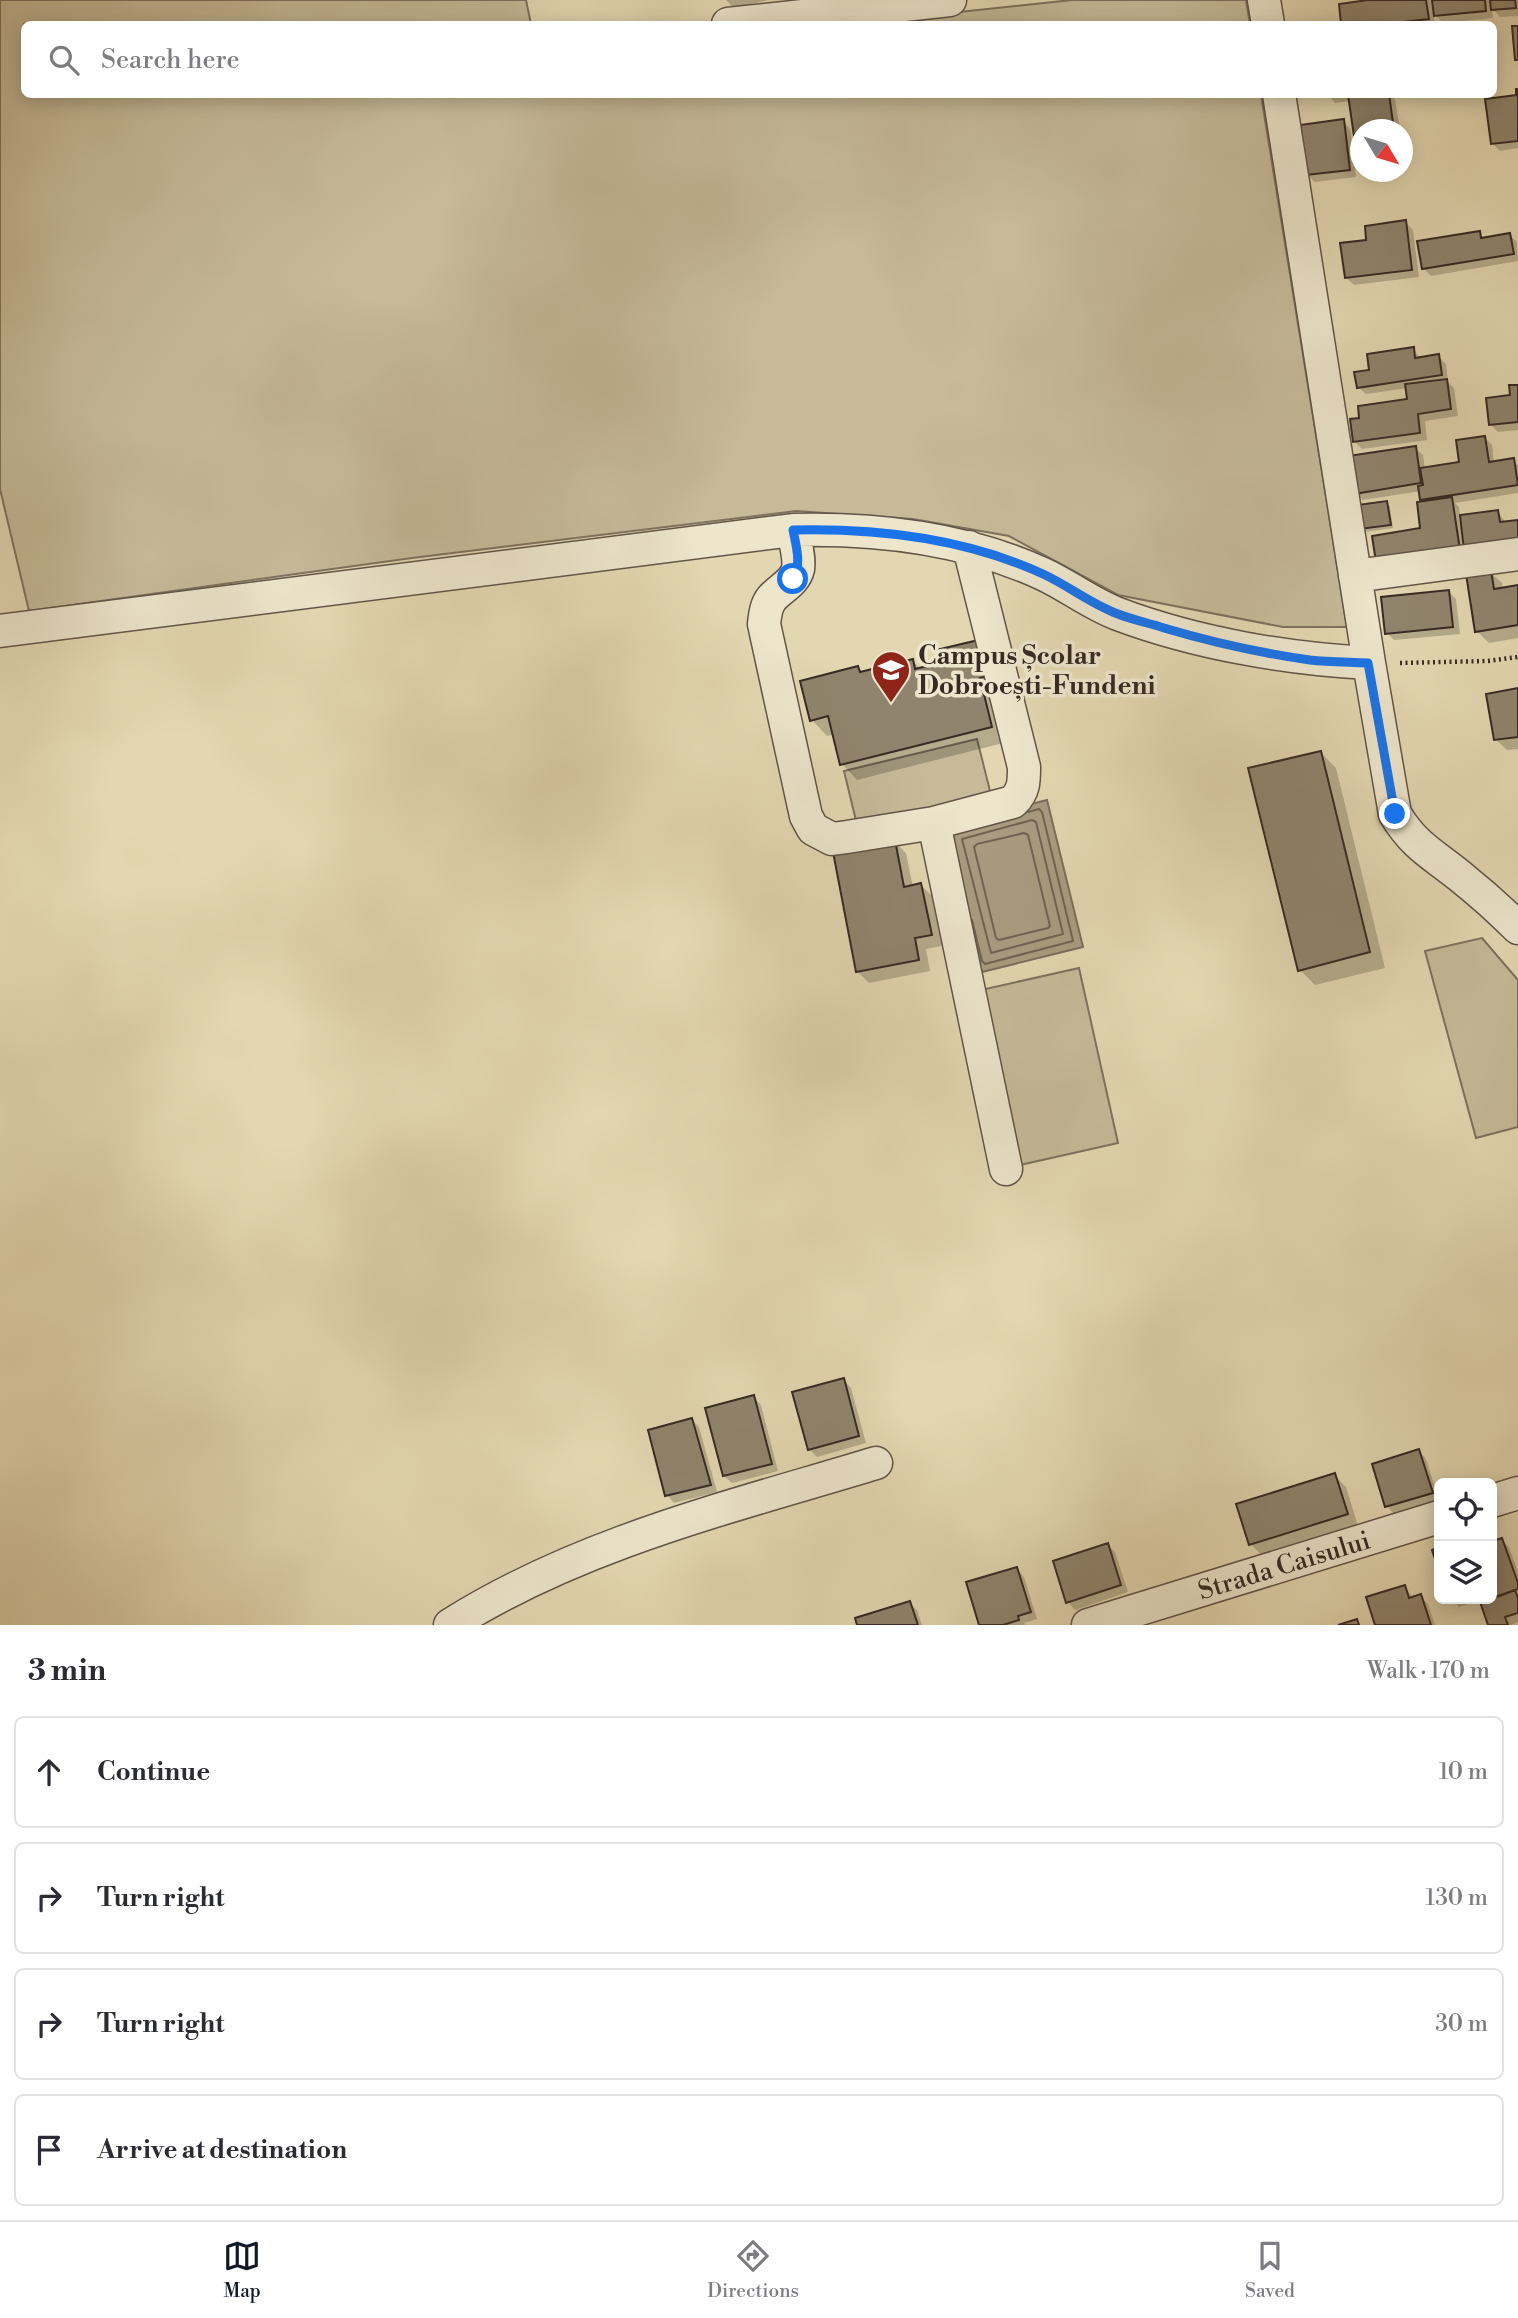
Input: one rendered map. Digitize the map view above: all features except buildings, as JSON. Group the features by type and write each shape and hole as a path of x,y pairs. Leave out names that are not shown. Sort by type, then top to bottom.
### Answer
{"street":[{"path":"756,21 950,0"},
{"path":"1264,0 1268,21"},
{"path":"1280,98 1368,663 1395,814 1406,833 1423,849 1479,891 1518,928"},
{"path":"0,631 793,530 874,531 969,547 1042,573 1119,615 1172,630 1244,648 1311,660 1368,663"},
{"path":"793,530 797,572 771,599 764,624 806,816 813,829 832,839 934,823 1013,802 1021,794 1024,767 969,547"},
{"path":"1355,576 1518,554"},
{"path":"934,823 1006,1169"},
{"path":"450,1625 490,1600 559,1566 661,1528 876,1464"},
{"path":"1497,1499 1518,1493"},
{"name":"Strada Caisului","path":"1088,1625 1434,1519"}],"path":[{"path":"1368,663 1488,661 1518,657"}],"shaded area":[{"path":"0,0 526,0 530,21 21,21 21,98 1261,98 1347,627 1283,627 1118,595 1009,536 913,519 796,511 412,558 29,611 0,489"},
{"path":"1072,0 1246,0 1250,21 874,21"},
{"path":"977,739 992,799 858,829 844,771"},
{"path":"1482,938 1518,980 1518,1127 1476,1138 1425,951"},
{"path":"1079,968 1118,1143 1020,1165 981,990"}],"water":[{"path":"1047,800 1083,947 978,973 942,826"}],"place":[{"name":"Campus Școlar Dobroești-Fundeni","path":"891,704"}],"route":[{"path":"793,579 798,562 793,530 874,531 919,537 969,547 1009,560 1042,573 1119,615 1185,634 1311,660 1368,663 1395,814"}]}
